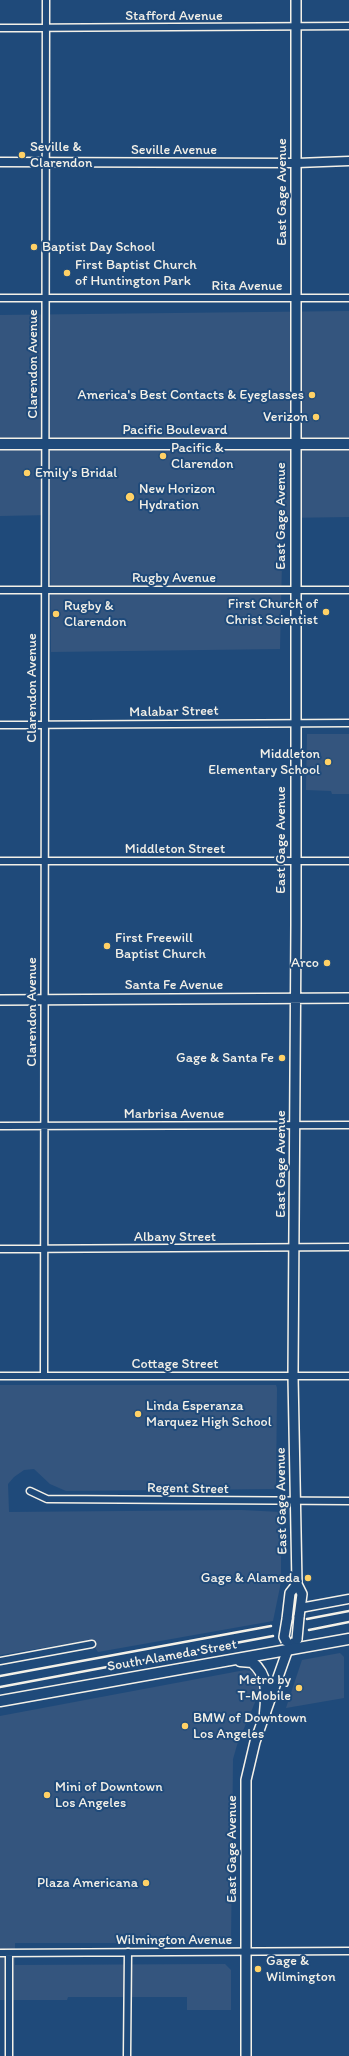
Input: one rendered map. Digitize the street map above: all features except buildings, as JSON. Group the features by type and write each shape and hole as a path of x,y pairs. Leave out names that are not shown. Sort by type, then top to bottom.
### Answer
{"main road":[{"name":"East Gage Avenue","path":"287,1645 297,1639 302,1594 297,1584 293,1376 296,862 296,0"},
{"name":"Pacific Boulevard","path":"0,444 349,444"},
{"name":"Santa Fe Avenue","path":"0,1000 349,998"},
{"name":"East Gage Avenue","path":"246,2056 246,1780 249,1760 287,1645 284,1637 290,1593 297,1584"},
{"name":"South Alameda Street","path":"0,1701 228,1660 287,1645 349,1639"},
{"path":"228,1660 252,1662 264,1675 266,1684 265,1713"}],"street":[{"name":"Clarendon Avenue","path":"44,1376 46,0"},
{"name":"Stafford Avenue","path":"0,28 46,29 349,26"},
{"name":"Seville Avenue","path":"0,162 296,163 349,161"},
{"name":"Rita Avenue","path":"0,298 349,298"},
{"name":"Rugby Avenue","path":"0,590 349,590"},
{"name":"Malabar Street","path":"0,725 44,726 349,723"},
{"name":"Middleton Street","path":"0,861 349,861"},
{"name":"Marbrisa Avenue","path":"0,1126 349,1124"},
{"name":"Albany Street","path":"0,1249 294,1249 349,1247"},
{"name":"Cottage Street","path":"0,1376 349,1376"},
{"name":"Regent Street","path":"30,1491 47,1499 296,1502 349,1501"},
{"path":"300,1613 349,1599"},
{"path":"0,1661 92,1644"},
{"name":"Wilmington Avenue","path":"0,1953 349,1951"},
{"path":"127,2056 128,1952"},
{"path":"9,1953 9,2056"}],"shaded area":[{"path":"349,311 349,517 283,518 280,649 51,652 50,515 0,516 0,315"},
{"name":"Middleton Elementary School","path":"307,734 349,734 349,794 332,794 331,791 306,790"},
{"path":"0,1385 276,1385 276,1489 66,1491 50,1484 34,1469 24,1470 14,1477 8,1484 9,1512 241,1510 281,1512 281,1582 273,1621 98,1652 90,1640 0,1655"},
{"path":"340,1653 344,1657 344,1698 286,1708 302,1660"},
{"path":"245,1670 251,1671 257,1675 261,1688 237,1745 233,1759 231,1943 15,1943 15,1965 225,1964 231,1970 231,2010 187,2010 187,1997 68,1997 67,2000 0,2000 0,1716"}],"railway":[{"path":"307,1619 349,1611"},
{"path":"309,1630 349,1622"},
{"path":"0,1676 271,1626"},
{"path":"0,1687 273,1636"}],"place":[{"name":"Seville & Clarendon","path":"22,155"},
{"name":"Baptist Day School","path":"34,247"},
{"name":"First Baptist Church of Huntington Park","path":"67,273"},
{"name":"America's Best Contacts & Eyeglasses","path":"312,395"},
{"name":"Verizon","path":"316,417"},
{"name":"Pacific & Clarendon","path":"163,456"},
{"name":"Emily's Bridal","path":"27,473"},
{"name":"New Horizon Hydration","path":"130,497"},
{"name":"First Church of Christ Scientist","path":"326,612"},
{"name":"Rugby & Clarendon","path":"56,614"},
{"name":"Middleton Elementary School","path":"328,762"},
{"name":"First Freewill Baptist Church","path":"107,946"},
{"name":"Arco","path":"327,963"},
{"name":"Gage & Santa Fe","path":"282,1058"},
{"name":"Linda Esperanza Marquez High School","path":"138,1414"},
{"name":"Gage & Alameda","path":"308,1578"},
{"name":"Metro by T-Mobile","path":"299,1688"},
{"name":"BMW of Downtown Los Angeles","path":"185,1726"},
{"name":"Mini of Downtown Los Angeles","path":"47,1795"},
{"name":"Plaza Americana","path":"146,1883"},
{"name":"Gage & Wilmington","path":"258,1969"}]}
